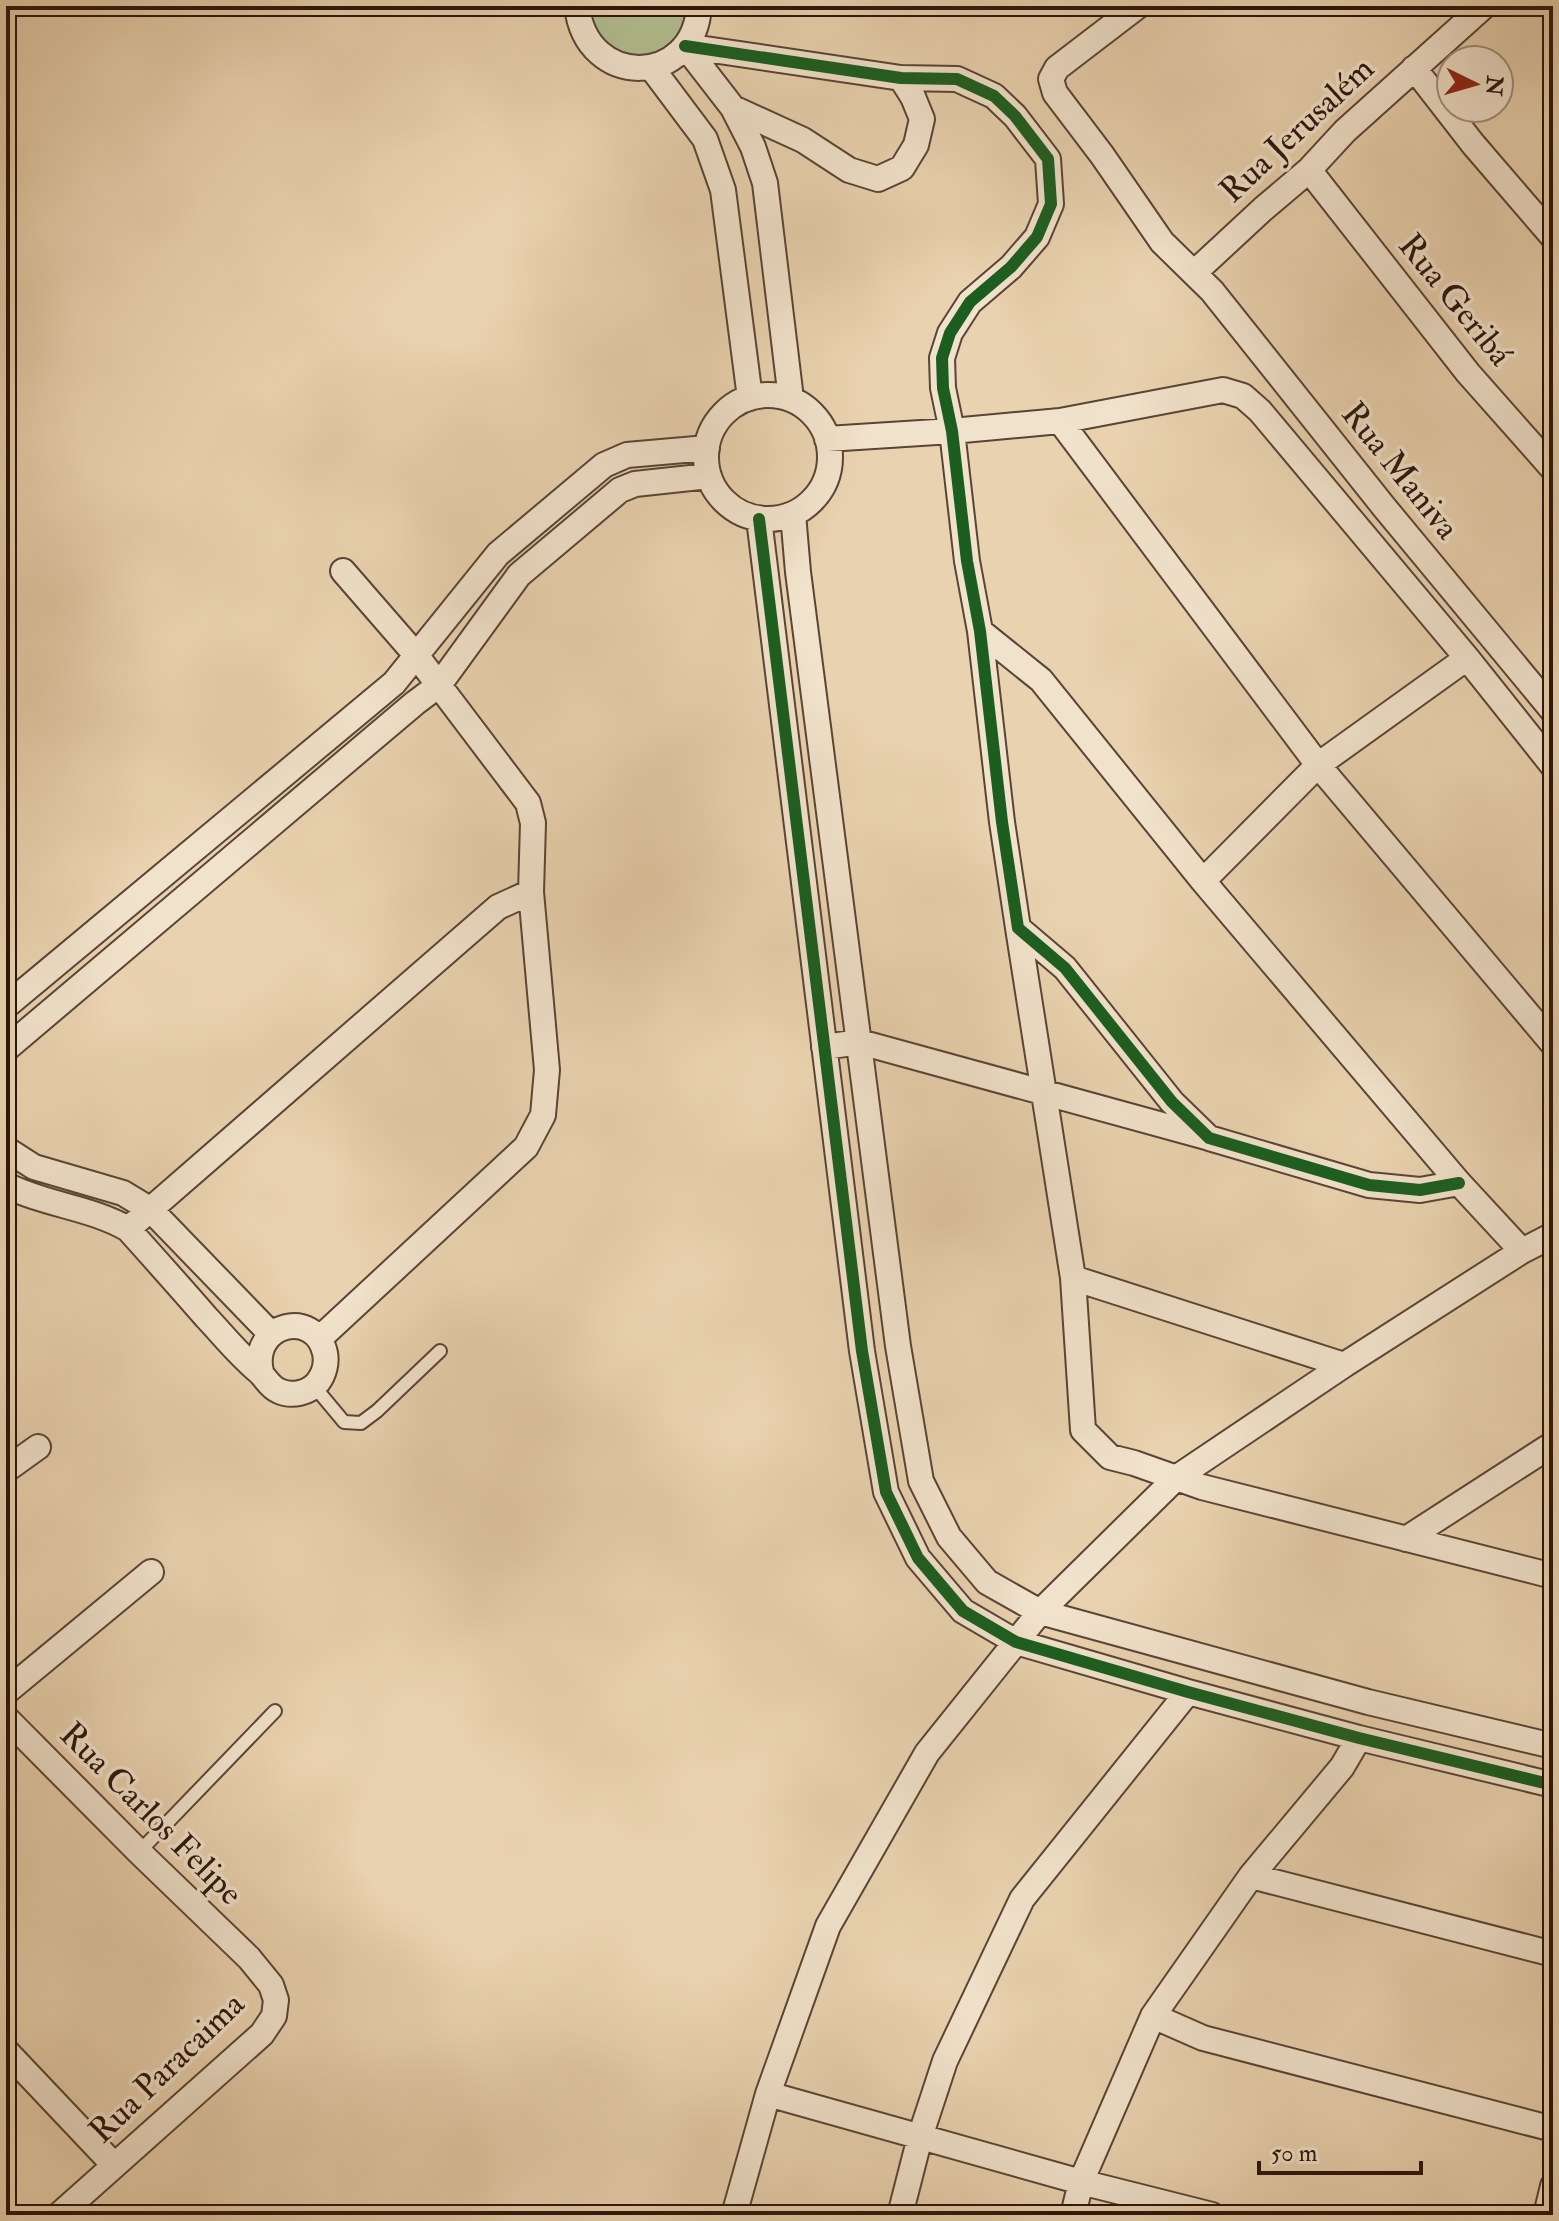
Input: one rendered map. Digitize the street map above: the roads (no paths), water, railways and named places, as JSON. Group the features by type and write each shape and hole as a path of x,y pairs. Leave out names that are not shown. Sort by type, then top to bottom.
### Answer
{"street":[{"path":"577,6 583,32 599,54 624,66 651,67 675,55 685,46 698,22 699,6"},
{"name":"Rua Maniva","path":"1138,6 1057,68 1051,79 1055,93 1162,242 1212,291 1384,507 1553,711"},
{"name":"Rua Jerusalém","path":"1194,273 1484,6"},
{"path":"685,46 901,78 957,79 994,96 1015,116 1048,159 1051,204 1037,237 1011,267 970,302 950,333 942,358 943,388 952,431 967,561 980,631 1002,822 1073,1278 1083,1430 1110,1457 1202,1487 1553,1576"},
{"path":"685,46 733,108 753,147 765,183 791,399"},
{"path":"651,67 705,139 723,190 750,398"},
{"path":"1414,68 1473,144 1553,237"},
{"path":"733,108 803,140 849,170 878,179 902,168 916,145 922,119 901,78"},
{"name":"Rua Geribá","path":"1309,170 1468,373 1553,469"},
{"path":"827,439 1060,421 1223,390 1243,396 1260,411 1467,658 1553,766"},
{"path":"763,395 791,399 803,406 822,426 827,439 829,467 825,480 810,503 793,514 773,520 759,519 733,509 714,489 706,462 707,448 717,422 726,412 750,398 763,395"},
{"path":"1060,421 1318,765 1553,1044"},
{"path":"6,1006 394,683 498,554 604,465 627,455 707,448"},
{"path":"6,1049 439,685 519,575 620,490 635,484 709,476"},
{"path":"793,514 898,1346 921,1481 949,1537 987,1582 1040,1612 1368,1702 1553,1746"},
{"path":"759,519 862,1351 886,1492 918,1558 963,1611 1016,1642 1359,1738 1553,1785"},
{"path":"319,1339 526,1147 543,1115 547,1070 531,892 533,823 528,803 416,655 343,571"},
{"path":"980,631 1041,680 1203,881 1459,1183 1522,1251"},
{"path":"1203,881 1318,765 1467,658"},
{"path":"128,1229 498,907 531,892"},
{"path":"1018,928 1065,968 1172,1102 1209,1138"},
{"path":"824,1047 860,1042 1369,1185 1420,1190 1459,1183"},
{"path":"6,1149 34,1167 123,1193 151,1210 271,1334"},
{"path":"6,1185 23,1194 111,1219 128,1229 238,1352 261,1372"},
{"path":"734,2215 768,2094 828,1926 927,1753 1040,1612 1176,1478 1344,1365 1522,1251 1553,1235"},
{"path":"1073,1278 1344,1365"},
{"path":"301,1327 319,1339 326,1358 321,1378 314,1386 294,1394 284,1393 266,1382 259,1362 260,1351 271,1334 280,1328 301,1327"},
{"path":"862,1351 898,1346"},
{"path":"1406,1539 1553,1444"},
{"path":"6,1470 38,1447"},
{"path":"6,1692 151,1572"},
{"path":"900,2215 920,2137 945,2061 1022,1899 1188,1692"},
{"name":"Rua Carlos Felipe","path":"6,1718 249,1958"},
{"path":"1073,2215 1081,2182 1153,2016 1251,1876 1342,1767 1359,1738"},
{"path":"1251,1876 1553,1954"},
{"name":"Rua Paracaima","path":"59,2215 262,2034 274,2016 276,2000 271,1985 249,1958"},
{"path":"1153,2016 1203,2038 1553,2129"},
{"path":"6,2051 114,2165"},
{"path":"768,2094 1081,2182 1212,2215"},
{"path":"1546,2215 1553,2186"}],"lane":[{"path":"314,1386 344,1422 361,1423 440,1351"},
{"path":"139,1852 275,1711"}]}
